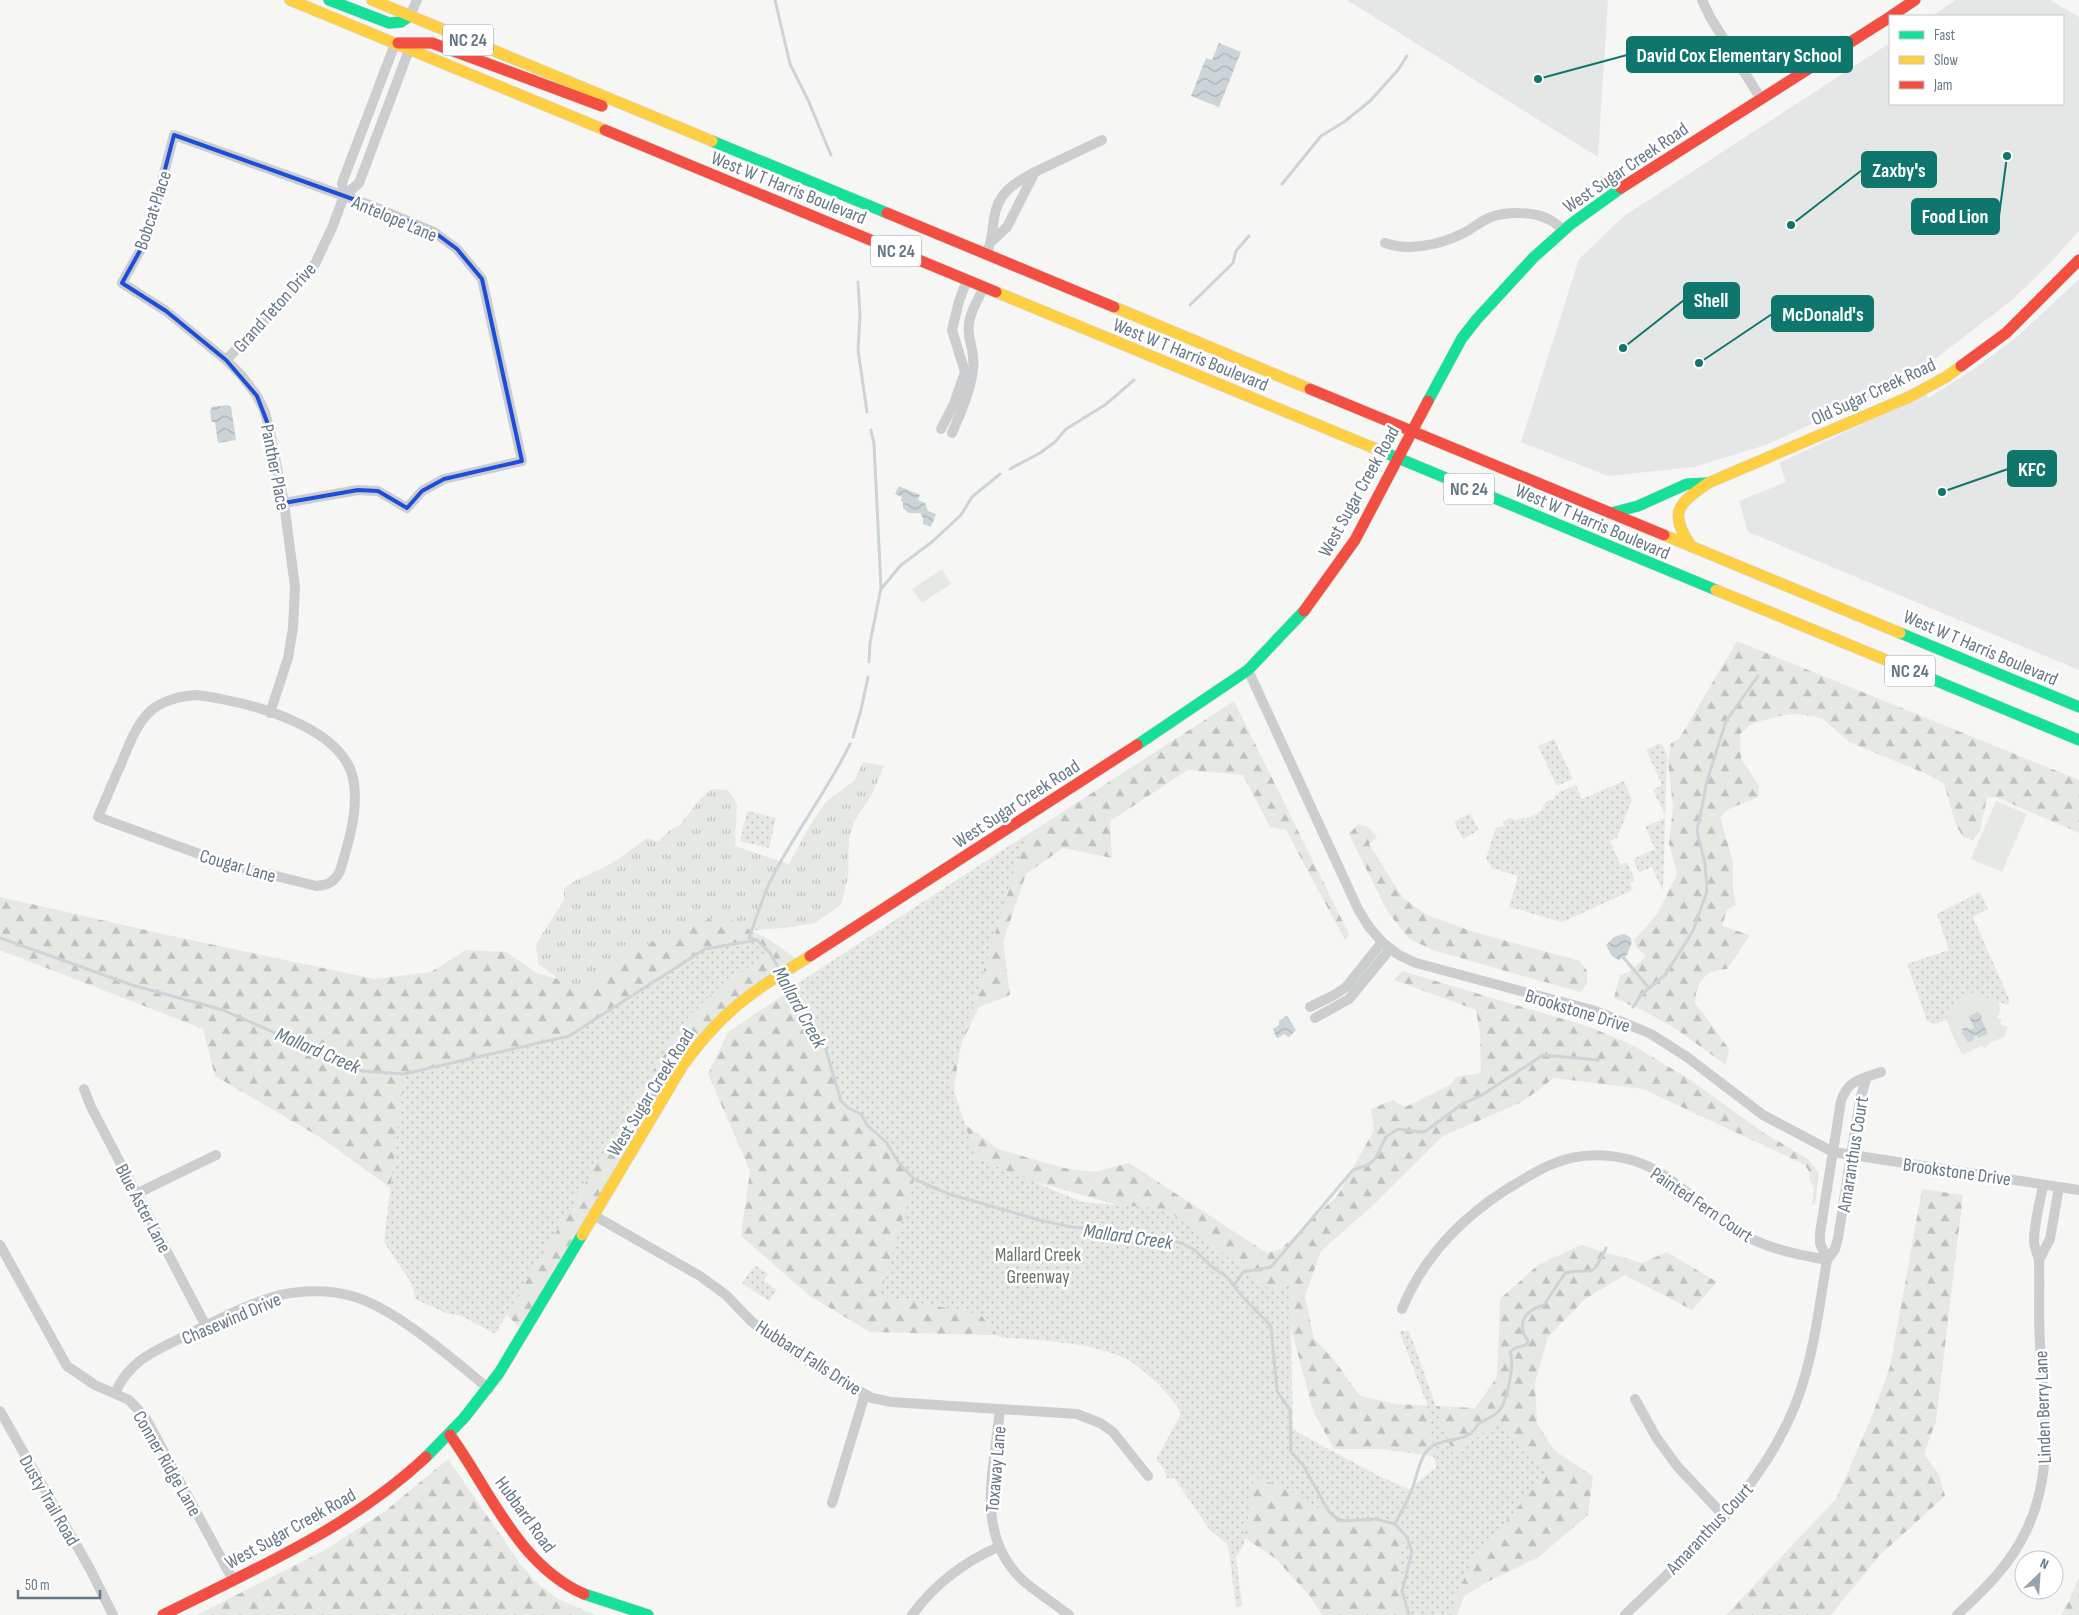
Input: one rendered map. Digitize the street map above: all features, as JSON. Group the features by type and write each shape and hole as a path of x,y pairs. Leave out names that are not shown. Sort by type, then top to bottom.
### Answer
{"main road":[{"name":"West W T Harris Boulevard","path":"290,0 2079,740"},
{"path":"329,0 389,23 397,24 406,21 410,16"},
{"name":"West W T Harris Boulevard","path":"372,0 987,253 2079,707"},
{"name":"West Sugar Creek Road","path":"1892,15 1915,0"},
{"name":"West Sugar Creek Road","path":"163,1615 308,1542 358,1511 400,1480 450,1435 489,1389 515,1349 692,1053 711,1029 732,1009 751,994 802,963 1190,711 1248,670 1305,610 1323,587 1370,514 1462,338 1513,278 1564,230 1605,198 1889,17"},
{"path":"395,44 432,43 622,114 683,129"},
{"name":"Old Sugar Creek Road","path":"1691,546 1677,524 1679,510 1683,502 1708,483 1909,397 1946,377 2006,333 2079,260"},
{"name":"Old Sugar Creek Road","path":"1611,513 1638,506 1687,484 1708,483"},
{"name":"Hubbard Road","path":"450,1435 525,1546 546,1570 577,1591 648,1615"}],"street":[{"path":"410,16 417,0"},
{"path":"1702,0 1761,99"},
{"name":"Grand Teton Drive","path":"344,196 342,183 395,44"},
{"name":"Grand Teton Drive","path":"226,360 310,272 323,248 344,196 359,183 409,50"},
{"name":"Antelope Lane","path":"174,135 344,196 434,232 457,249 482,279 522,460 444,479 422,491 407,508 378,491 358,490 284,503"},
{"name":"Bobcat Place","path":"122,283 147,238 174,135"},
{"path":"987,253 993,240 994,218 1004,195 1012,184 1102,140"},
{"path":"993,240 1008,227 1035,172"},
{"path":"1385,243 1404,248 1444,241 1490,218 1505,215 1526,214 1542,217 1549,219 1564,230"},
{"path":"942,429 954,404 965,372 952,330 959,301 967,280"},
{"name":"Panther Place","path":"122,283 166,311 226,360 242,376 257,396 264,410 284,503 295,587 294,628 288,658 270,713"},
{"path":"952,433 967,396 974,370 968,324 984,287"},
{"name":"Brookstone Drive","path":"1248,670 1358,909 1369,927 1390,949 1416,963 1432,968 1596,1011 1625,1022 1666,1043 1776,1123 1833,1152 2079,1190"},
{"name":"Cougar Lane","path":"197,695 234,701 270,713 307,727 327,740 340,752 354,783 355,802 344,857 340,871 335,879 327,885 316,886 224,863 98,817 129,741 144,717 158,706 180,696 197,695"},
{"path":"1310,1007 1346,987 1382,942"},
{"path":"1315,1018 1349,999 1390,949"},
{"name":"Amaranthus Court","path":"1827,1260 1820,1243 1820,1233 1844,1093 1848,1086 1856,1080 1881,1072"},
{"name":"Amaranthus Court","path":"1625,1615 1725,1517 1758,1474 1775,1447 1791,1415 1802,1387 1813,1344 1827,1260 1835,1248 1838,1238 1862,1087 1867,1076"},
{"name":"Blue Aster Lane","path":"84,1089 91,1107 206,1326"},
{"path":"136,1194 216,1155"},
{"name":"Painted Fern Court","path":"1402,1309 1420,1272 1433,1253 1479,1208 1536,1171 1561,1161 1588,1155 1622,1158 1652,1168 1737,1230 1755,1240 1793,1253 1827,1260"},
{"name":"Linden Berry Lane","path":"1957,1615 1993,1580 2014,1552 2027,1530 2041,1490 2046,1458 2047,1433 2038,1316 2039,1260 2034,1247 2034,1237 2043,1185"},
{"name":"Linden Berry Lane","path":"2039,1260 2050,1239 2059,1188"},
{"name":"Hubbard Falls Drive","path":"595,1216 700,1276 726,1295 751,1321 782,1345 872,1398 891,1402 1077,1414 1100,1423 1113,1432 1148,1476"},
{"name":"Conner Ridge Lane","path":"0,1246 67,1366 95,1385 129,1400 145,1417 233,1580"},
{"name":"Chasewind Drive","path":"115,1393 125,1374 145,1357 206,1326 278,1296 300,1292 341,1294 357,1298 378,1307 398,1319 489,1389"},
{"path":"832,1503 865,1394"},
{"path":"1635,1399 1656,1437 1677,1466 1725,1517"},
{"name":"Toxaway Lane","path":"1000,1410 990,1494 990,1520 998,1547 1010,1567 1025,1582 1069,1615"},
{"name":"Dusty Trail Road","path":"0,1411 90,1569 113,1615"},
{"path":"912,1615 926,1596 958,1570 998,1547"}],"highlighted area":[{"path":"174,135 375,207 434,232 457,249 482,279 522,461 444,479 422,491 407,508 378,491 358,490 284,503 269,427 257,396 226,360 166,311 122,283 147,238"}],"shaded area":[{"path":"1347,0 1608,0 1598,157"},
{"path":"1956,0 2050,0 2079,17 2079,231 2047,266 2012,300 1918,372 1879,393 1766,445 1694,467 1608,476 1521,442 1579,259 1624,216 1889,44 1889,105 2064,105 2064,15 1934,15"},
{"path":"2079,279 2079,670 1748,532 1739,501 1786,482 1779,463 1926,394 1928,398 1974,369 2018,336"}],"green space":[{"path":"942,569 951,584 922,603 912,589"},
{"path":"1737,641 2079,780 2079,833 1996,797 1987,798 1980,831 1973,840 1963,837 1956,825 1944,784 1929,775 1849,742 1823,719 1793,714 1753,723 1740,734 1741,759 1759,786 1758,797 1729,809 1720,817 1733,862 1733,889 1736,905 1727,910 1722,926 1750,935 1727,969 1713,972 1703,978 1697,989 1695,1003 1729,1049 1726,1065 1673,1027 1644,1011 1614,998 1620,975 1629,972 1646,956 1636,947 1634,940 1658,913 1677,874 1669,843 1673,807 1668,762 1671,743 1679,739"},
{"path":"1234,701 1349,934 1345,940 1286,830 1270,827 1243,775 1188,770 1110,821 1112,858 1063,848 1026,874 1003,942 1010,995 979,1007 961,1044 950,1113 998,1149 1064,1168 1094,1172 1129,1163 1267,1253 1281,1249 1338,1195 1374,1130 1371,1109 1393,1100 1405,1107 1450,1085 1456,1077 1481,1073 1480,1033 1476,1010 1394,980 1402,971 1590,1027 1634,1046 1689,1079 1764,1133 1808,1159 1819,1173 1815,1205 1812,1205 1814,1188 1809,1179 1810,1173 1805,1165 1643,1089 1554,1078 1522,1102 1443,1136 1369,1209 1321,1251 1305,1296 1314,1339 1332,1357 1360,1396 1396,1404 1475,1408 1497,1377 1500,1299 1538,1265 1581,1245 1642,1263 1667,1252 1717,1282 1692,1310 1625,1275 1585,1299 1548,1337 1535,1383 1537,1423 1555,1451 1593,1476 1588,1515 1539,1557 1489,1581 1464,1596 1457,1615 1446,1615 1470,1485 1432,1456 1381,1449 1334,1449 1313,1411 1287,1313 1134,1210 1051,1186 967,1167 854,1023 820,969"},
{"path":"1554,739 1573,779 1557,786 1538,746"},
{"path":"1658,744 1663,745 1667,756 1665,815 1653,790 1662,785 1646,750"},
{"path":"863,762 884,766 873,792 854,822 849,839 848,877 841,905 815,923 784,928 743,931 577,1000 554,975 538,964 536,944 564,900 564,888 611,864 647,838 658,842 669,831 680,825 700,799 712,789 728,790 737,804 735,846 789,864 810,825 826,802 854,781"},
{"path":"1624,781 1632,800 1617,838 1610,841 1621,865 1627,862 1635,880 1630,883 1633,890 1562,922 1509,907 1518,876 1492,868 1486,859 1495,829 1504,825 1503,821 1510,818 1517,820 1524,817 1525,819 1537,814 1537,812 1542,810 1545,802 1554,799 1554,796 1559,794 1559,792 1576,785 1582,799"},
{"path":"1996,801 2027,814 2002,872 1971,859"},
{"path":"747,811 776,818 769,848 740,841"},
{"path":"1470,813 1479,830 1463,839 1454,822"},
{"path":"1665,817 1663,891 1652,867 1639,872 1633,859 1655,849 1645,827"},
{"path":"1358,824 1368,827 1377,837 1369,844 1403,898 1427,915 1471,931 1580,961 1587,971 1587,984 1580,992 1436,951 1409,939 1387,911 1349,834"},
{"name":"Mallard Creek Greenway","path":"1026,835 950,1078 976,1158 1082,1202 1166,1209 1277,1295 1290,1281 1293,1430 1407,1491 1436,1467 1427,1404 1399,1331 1409,1331 1454,1456 1499,1420 1548,1472 1471,1562 1449,1615 1406,1615 1398,1559 1403,1542 1389,1519 1342,1519 1319,1509 1299,1495 1254,1476 1244,1544 1236,1557 1242,1606 1236,1607 1228,1545 1209,1529 1175,1479 1167,1478 1164,1469 1156,1460 1182,1412 1148,1373 1110,1352 1092,1347 999,1337 980,1314 880,1296 914,1179 899,1163 886,1142 867,1125 861,1114 848,1108 841,1101 820,1035 797,1010 789,989"},
{"path":"1980,892 1988,909 1973,917 2010,1001 2008,1005 2000,1002 1956,999 1948,1019 1936,1024 1927,1021 1907,964 1949,950 1937,914"},
{"path":"0,897 375,979 431,972 466,950 506,952 537,973 585,987 658,938 721,915 770,940 802,963 711,1029 525,1333 439,1248 392,1189 323,1139 215,1076 203,1029 0,950"},
{"path":"757,940 770,953 716,990 692,1013 672,1039 495,1334 462,1316 446,1313 415,1299 412,1284 384,1242 404,1074 569,1036 705,949"},
{"path":"810,977 902,1156 1278,1405 1319,1466 1377,1475 1425,1496 1425,1615 1322,1615 1309,1595 1275,1558 1219,1521 1174,1397 1125,1356 1069,1337 870,1332 810,1296 741,1236 750,1171 708,1074 728,1032"},
{"path":"1974,992 1999,1003 2000,1011 1997,1018 2002,1020 2000,1024 2008,1027 2004,1037 1992,1042 1985,1048 1981,1046 1962,1055 1946,1020 1956,999"},
{"path":"1922,1189 1963,1195 1936,1421 1924,1454 1939,1475 1945,1496 1879,1556 1831,1615 1726,1615 1836,1499 1870,1421 1890,1367"},
{"path":"755,1265 768,1274 764,1281 777,1290 769,1301 742,1283"},
{"path":"448,1459 521,1565 538,1584 558,1599 596,1615 197,1615 325,1550 384,1512"},
{"path":"2079,1577 2079,1615 2061,1615 2069,1601"}],"water":[{"path":"1219,43 1241,52 1219,107 1191,96 1206,58 1212,60"},
{"path":"227,405 231,407 236,440 218,443 215,422 212,422 210,411 212,407"},
{"path":"899,486 920,495 918,500 925,503 928,511 936,514 931,527 923,524 923,518 920,513 909,513 903,508 902,497 895,494"},
{"path":"1624,934 1630,937 1632,942 1627,955 1619,960 1612,956 1606,945 1614,937"},
{"path":"1978,1012 1982,1016 1981,1018 1988,1034 1978,1038 1977,1035 1973,1037 1974,1040 1968,1042 1962,1033 1962,1029 1968,1027 1969,1030 1974,1028 1969,1016"},
{"path":"1286,1016 1296,1030 1289,1037 1284,1034 1278,1038 1273,1029"}],"waterway":[{"path":"775,0 790,64 808,100 831,155"},
{"path":"1282,184 1321,136 1344,122 1370,101 1398,70 1407,56"},
{"path":"1190,305 1233,263 1236,251 1249,236"},
{"path":"858,282 860,315 858,350 867,412"},
{"path":"1010,469 1040,453 1055,442 1066,429 1105,405 1134,380"},
{"path":"869,662 870,643 881,588 874,444 871,430"},
{"path":"882,588 900,566 933,541 961,515 972,497 1000,474"},
{"path":"1633,1007 1641,995 1665,975 1693,931 1707,891 1705,863 1697,831 1707,781 1726,721 1758,676"},
{"path":"853,737 868,677"},
{"path":"754,939 749,938 771,880 850,744"},
{"name":"Mallard Creek","path":"0,938 132,985 223,1010 362,1071 404,1074 569,1036 705,949 757,940"},
{"name":"Mallard Creek","path":"757,940 770,953 780,971"},
{"path":"1623,957 1649,988"},
{"name":"Mallard Creek","path":"784,979 797,1010 820,1035 841,1101 848,1108 861,1114 867,1125 886,1142 899,1163 914,1179 949,1194 1039,1220 1071,1227 1123,1231 1138,1236 1160,1237 1183,1244 1195,1250 1211,1266 1227,1277 1241,1295 1271,1326 1277,1391 1290,1410 1291,1452 1303,1465 1329,1512 1340,1521 1375,1519 1395,1524 1407,1537 1412,1552 1402,1591 1409,1615"},
{"path":"1234,1286 1243,1272 1271,1267 1353,1170 1368,1165 1375,1159 1386,1137 1398,1129 1426,1131 1462,1104 1482,1095 1543,1055 1598,1060"},
{"path":"1395,1524 1408,1498 1426,1452 1439,1443 1468,1435 1478,1424 1498,1412 1507,1392 1511,1373 1510,1352 1515,1348 1526,1345 1528,1341 1522,1328 1524,1318 1532,1310 1544,1305 1565,1273 1594,1269 1606,1248"}],"traffic: fast":[{"path":"329,0 389,23 401,22 410,16"},
{"path":"712,141 887,213"},
{"path":"1428,401 1462,338 1477,319 1533,258 1571,224 1621,188"},
{"path":"1381,451 1716,590"},
{"path":"1611,513 1638,506 1687,484 1708,483"},
{"path":"1137,745 1248,670 1304,611"},
{"path":"1900,633 2079,707"},
{"path":"1903,667 2079,740"},
{"path":"426,1457 464,1418 499,1373 582,1235"},
{"path":"584,1594 648,1615"}],"traffic: slow":[{"path":"290,0 605,130"},
{"path":"372,0 712,141"},
{"path":"996,292 1381,451"},
{"path":"1114,307 1310,389"},
{"path":"1691,546 1678,517 1683,503 1708,483 1909,397 1946,377 1961,366"},
{"path":"1664,535 1900,633"},
{"path":"1716,590 1903,667"},
{"path":"582,1235 683,1065 698,1046 713,1028 739,1003 810,956"}],"traffic: jam":[{"path":"1892,15 1915,0"},
{"path":"1621,188 1889,18"},
{"path":"398,43 432,43 602,106"},
{"path":"605,130 996,292"},
{"path":"887,213 1114,307"},
{"path":"1961,366 2006,333 2079,260"},
{"path":"1310,389 1664,535"},
{"path":"1304,611 1355,540 1428,401"},
{"path":"810,956 1137,745"},
{"path":"450,1435 507,1524 523,1545 541,1565 561,1581 584,1594"},
{"path":"163,1615 267,1564 334,1526 397,1482 426,1457"}],"place":[{"name":"David Cox Elementary School","path":"1538,79"},
{"name":"Food Lion","path":"2007,156"},
{"name":"Zaxby's","path":"1791,225"},
{"name":"Shell","path":"1623,348"},
{"name":"McDonald's","path":"1699,363"},
{"name":"KFC","path":"1942,492"}]}
